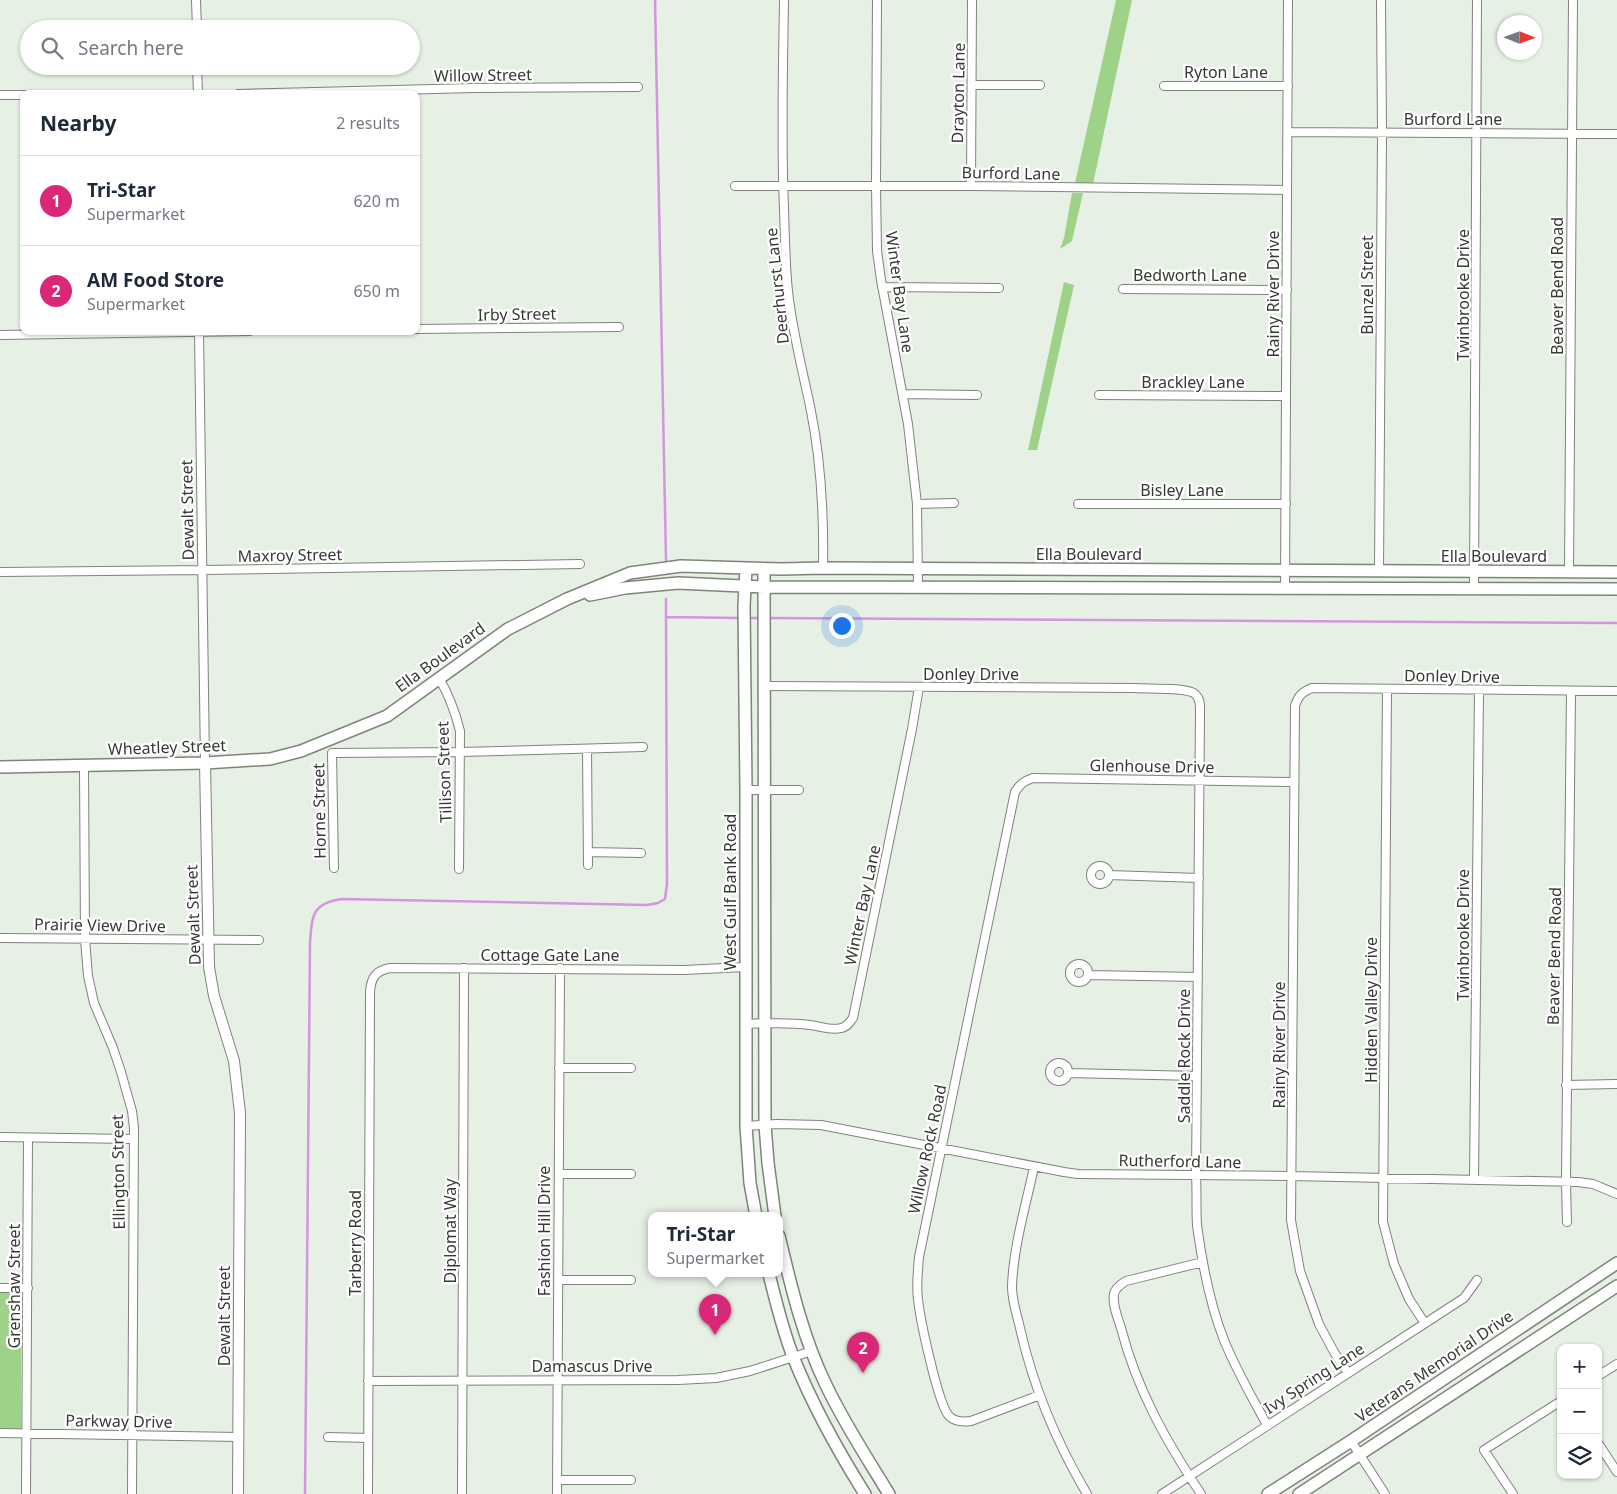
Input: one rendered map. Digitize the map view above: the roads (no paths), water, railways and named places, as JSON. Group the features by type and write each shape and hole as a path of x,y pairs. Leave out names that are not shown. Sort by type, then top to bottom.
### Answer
{"main road":[{"name":"Ella Boulevard","path":"332,739 387,716 508,629 567,599 630,573 681,566 764,569 1617,572"},
{"name":"West Gulf Bank Road","path":"746,568 744,606 746,1126 750,1183 755,1212"},
{"path":"764,569 765,1125 774,1212"},
{"name":"Ella Boulevard","path":"567,599 625,588 678,583 764,587 1617,589"},
{"name":"Wheatley Street","path":"0,767 205,763 270,759 301,751 332,739"},
{"path":"783,1253 790,1284 825,1384 834,1403 889,1494"},
{"name":"Veterans Memorial Drive","path":"1268,1494 1351,1441 1617,1263"},
{"path":"770,1277 793,1357 816,1409 842,1458 865,1494"},
{"name":"Veterans Memorial Drive","path":"1299,1494 1617,1286"},
{"path":"1502,1340 1512,1355"}],"street":[{"path":"196,0 196,20"},
{"name":"Deerhurst Lane","path":"784,0 783,186 788,290 820,469 824,540 823,568"},
{"name":"Winter Bay Lane","path":"877,0 877,251 908,424 917,504 918,586"},
{"name":"Drayton Lane","path":"971,186 972,0"},
{"name":"Rainy River Drive","path":"1285,588 1288,0"},
{"name":"Bunzel Street","path":"1379,571 1381,0"},
{"name":"Twinbrooke Drive","path":"1474,589 1477,0"},
{"name":"Beaver Bend Road","path":"1569,572 1573,0"},
{"path":"197,75 198,90"},
{"path":"972,85 1040,85"},
{"name":"Ryton Lane","path":"1164,86 1288,86"},
{"name":"Willow Street","path":"389,90 638,87"},
{"path":"0,95 20,95"},
{"name":"Burford Lane","path":"1288,132 1617,134"},
{"name":"Burford Lane","path":"735,186 971,186 1287,190"},
{"path":"882,287 1000,288"},
{"name":"Bedworth Lane","path":"1123,289 1287,290"},
{"name":"Irby Street","path":"420,329 619,327"},
{"path":"0,335 20,334"},
{"name":"Dewalt Street","path":"199,335 209,967 214,996 234,1061 240,1113 238,1494"},
{"path":"902,394 977,395"},
{"name":"Brackley Lane","path":"1100,395 1286,396"},
{"path":"917,504 954,503"},
{"name":"Bisley Lane","path":"1078,504 1286,504"},
{"name":"Maxroy Street","path":"0,572 580,564"},
{"name":"Tillison Street","path":"439,678 455,710 460,731 459,869"},
{"name":"Donley Drive","path":"764,686 1176,689"},
{"name":"Winter Bay Lane","path":"746,1024 810,1025 832,1029 847,1026 853,1018 919,687"},
{"name":"Donley Drive","path":"1295,706 1298,696 1312,688 1617,692"},
{"name":"Saddle Rock Drive","path":"1176,689 1190,691 1196,694 1200,701 1197,1223 1203,1262 1214,1311 1223,1338 1237,1369 1268,1425"},
{"name":"Hidden Valley Drive","path":"1387,689 1383,1222 1394,1264 1409,1299 1424,1322"},
{"name":"Twinbrooke Drive","path":"1474,1180 1479,691"},
{"name":"Beaver Bend Road","path":"1567,1222 1566,1085 1570,691"},
{"name":"Rainy River Drive","path":"1295,706 1291,1220 1300,1271 1319,1324 1348,1373"},
{"path":"460,752 642,747"},
{"path":"587,749 588,866"},
{"name":"Horne Street","path":"334,868 332,753 460,752"},
{"name":"Ellington Street","path":"84,766 85,939 88,976 94,1003 113,1048 126,1086 132,1111 134,1139 132,1494"},
{"name":"Glenhouse Drive","path":"1015,792 1025,780 1033,778 1294,782"},
{"path":"746,790 799,790"},
{"name":"Willow Rock Road","path":"1015,792 919,1257 917,1279 918,1298 931,1364 944,1407 950,1416 964,1422 1040,1395"},
{"path":"588,852 641,853"},
{"path":"1108,875 1200,878"},
{"name":"Prairie View Drive","path":"0,938 260,940"},
{"name":"Cottage Gate Lane","path":"370,992 371,982 375,975 381,970 390,968 684,970 745,968"},
{"name":"Diplomat Way","path":"462,1494 464,968"},
{"name":"Fashion Hill Drive","path":"557,1494 560,968"},
{"path":"1088,975 1198,977"},
{"name":"Tarberry Road","path":"368,1494 370,992"},
{"path":"559,1068 631,1068"},
{"path":"1068,1074 1197,1076"},
{"path":"1566,1085 1617,1084"},
{"name":"Rutherford Lane","path":"746,1126 821,1125 1078,1174 1383,1177 1566,1182 1593,1184 1617,1194"},
{"path":"0,1137 134,1139"},
{"name":"Grenshaw Street","path":"26,1494 28,1138"},
{"path":"1034,1167 1014,1265 1012,1289 1014,1305 1025,1351 1040,1395 1062,1446 1087,1494"},
{"path":"559,1174 631,1174"},
{"path":"1201,1494 1169,1444 1145,1398 1135,1374 1114,1304 1114,1293 1118,1286 1126,1280 1203,1262"},
{"path":"558,1280 631,1280"},
{"name":"Ivy Spring Lane","path":"1162,1494 1424,1322 1464,1298 1477,1280"},
{"path":"0,1288 28,1288"},
{"name":"Damascus Drive","path":"368,1381 678,1380 716,1378 750,1371 812,1351"},
{"path":"1602,1373 1617,1364"},
{"path":"1513,1494 1484,1450 1557,1403"},
{"name":"Parkway Drive","path":"0,1434 133,1434 238,1437"},
{"path":"328,1437 368,1438"},
{"path":"1351,1441 1385,1494"},
{"path":"1602,1449 1617,1472"},
{"path":"557,1480 631,1480"}],"waterway":[{"path":"655,0 666,560"},
{"path":"666,599 666,617"},
{"path":"305,1494 310,943 313,918 319,908 325,904 342,899 647,905 658,903 665,899 667,884 666,617 740,618"},
{"path":"748,618 760,618"},
{"path":"768,618 1617,623"}],"place":[{"name":"Tri-Star","path":"715,1335"},
{"name":"AM Food Store","path":"863,1373"}]}
